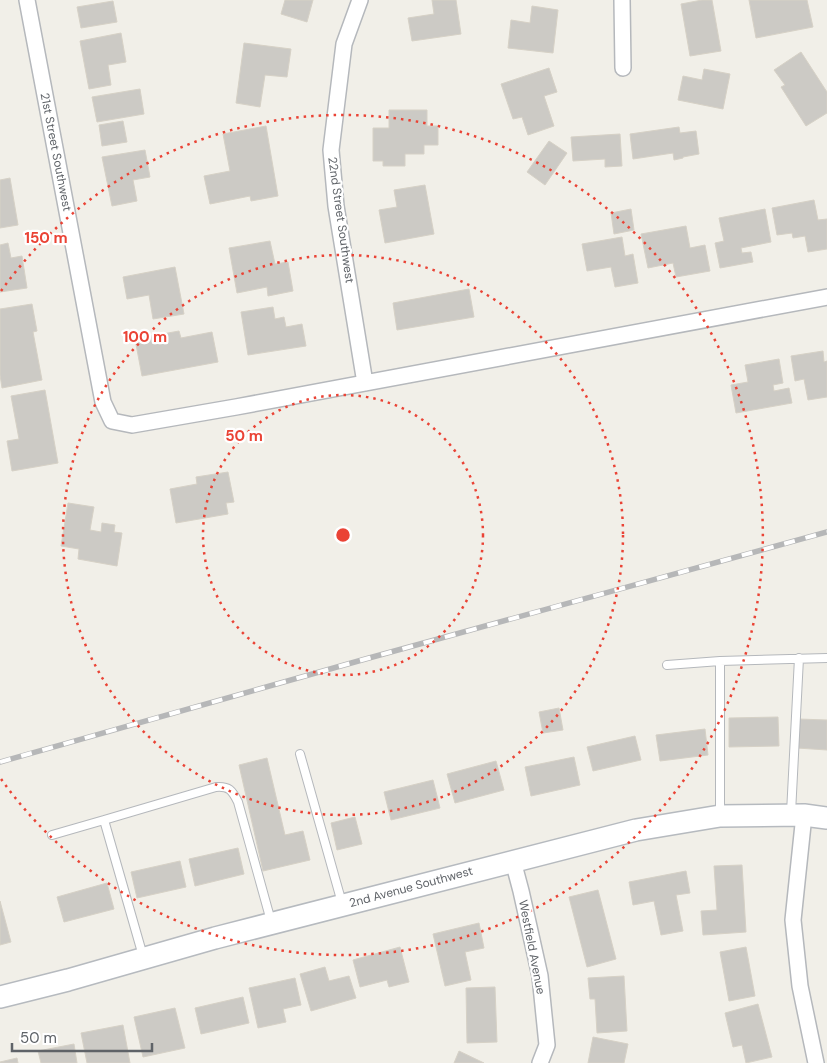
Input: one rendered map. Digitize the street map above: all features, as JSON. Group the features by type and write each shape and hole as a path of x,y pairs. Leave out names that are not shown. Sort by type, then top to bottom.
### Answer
{"street":[{"name":"21st Street Southwest","path":"27,0 103,402 112,421 132,425 365,383"},
{"name":"22nd Street Southwest","path":"360,0 344,44 331,150 336,206 365,383"},
{"path":"622,0 623,68"},
{"path":"365,383 827,297"},
{"path":"797,815 793,920 800,986 816,1063"},
{"name":"2nd Avenue Southwest","path":"0,997 272,923 636,830 720,816 797,815 827,818"},
{"name":"Westfield Avenue","path":"513,861 540,976 547,1045 540,1063"}],"lane":[{"path":"797,815 798,658"},
{"path":"666,665 720,661 827,658"},
{"path":"720,661 720,816"},
{"path":"300,754 342,905"},
{"path":"52,835 225,786 233,792 238,802 272,923"},
{"path":"104,820 144,958"}],"building":[{"path":"285,0 313,0 307,22 281,14"},
{"path":"432,0 456,0 461,34 412,41 408,18 434,14"},
{"path":"712,0 721,51 690,56 681,4"},
{"path":"749,0 807,0 813,27 756,38"},
{"path":"113,1 117,22 81,28 77,7"},
{"path":"532,6 558,10 553,53 508,48 511,20 530,23"},
{"path":"121,33 126,62 108,65 111,85 89,89 80,41"},
{"path":"244,43 291,49 287,77 265,75 260,107 236,103"},
{"path":"801,52 827,92 827,113 806,126 781,87 785,85 774,70"},
{"path":"549,68 557,92 544,96 554,126 528,135 522,117 513,119 501,84"},
{"path":"704,69 730,74 723,109 678,100 683,76 702,80"},
{"path":"140,89 144,114 97,122 92,97"},
{"path":"389,110 427,110 427,126 438,126 438,145 424,145 424,154 405,154 405,166 383,166 383,161 373,161 373,128 389,128"},
{"path":"123,121 127,142 102,146 99,125"},
{"path":"266,126 278,196 251,201 250,196 210,204 204,176 230,171 223,134"},
{"path":"679,127 680,133 696,131 699,154 674,160 673,153 633,159 630,134"},
{"path":"620,134 622,166 605,167 605,159 573,161 571,137"},
{"path":"549,141 567,153 545,185 527,172"},
{"path":"145,150 150,177 133,180 137,201 112,206 102,157"},
{"path":"10,178 18,225 0,228 0,180"},
{"path":"425,185 434,234 385,243 379,210 397,207 394,190"},
{"path":"814,200 818,220 827,219 827,249 808,252 805,236 793,238 792,233 777,235 772,208"},
{"path":"631,209 634,230 614,234 611,213"},
{"path":"765,209 771,242 741,248 742,253 751,252 753,262 720,268 715,243 724,241 719,218"},
{"path":"686,226 690,248 705,245 710,271 676,277 673,263 648,268 641,234"},
{"path":"622,237 625,256 633,254 638,283 615,287 611,267 587,271 582,244"},
{"path":"270,241 275,264 288,262 293,291 268,296 267,287 237,293 229,248"},
{"path":"8,243 11,258 22,256 27,288 0,292 0,245"},
{"path":"175,267 184,314 153,319 149,295 127,299 123,277"},
{"path":"469,289 474,317 397,330 393,303"},
{"path":"32,304 37,331 33,332 42,380 2,388 0,375 0,309"},
{"path":"273,307 275,319 284,317 286,327 302,324 306,346 248,355 241,312"},
{"path":"179,331 181,338 212,332 218,362 142,376 135,339"},
{"path":"823,351 824,362 827,361 827,397 808,400 804,379 795,381 791,356"},
{"path":"779,359 783,383 773,385 774,391 789,388 792,403 736,413 731,385 748,382 745,365"},
{"path":"45,390 58,463 12,471 7,441 19,439 11,396"},
{"path":"228,472 234,502 226,503 228,514 176,523 170,489 197,484 196,477"},
{"path":"68,503 94,507 90,530 101,532 102,523 115,525 114,532 122,533 117,566 78,559 79,549 61,546"},
{"path":"559,708 563,730 543,733 539,712"},
{"path":"778,717 779,746 729,747 729,718"},
{"path":"799,719 827,720 827,750 797,748"},
{"path":"705,729 708,755 660,761 656,735"},
{"path":"635,736 641,760 593,771 587,747"},
{"path":"574,757 580,785 531,796 525,767"},
{"path":"267,758 285,835 303,831 310,860 263,871 239,765"},
{"path":"496,761 504,790 455,803 447,774"},
{"path":"433,780 440,808 391,820 384,792"},
{"path":"355,817 362,844 337,850 331,823"},
{"path":"238,848 244,874 195,886 189,859"},
{"path":"180,861 186,887 137,898 131,872"},
{"path":"742,865 746,932 703,935 701,911 717,910 714,866"},
{"path":"686,871 690,893 676,895 683,931 661,935 654,901 633,905 629,882"},
{"path":"107,883 114,909 64,922 57,897"},
{"path":"598,890 616,959 587,967 569,897"},
{"path":"0,901 11,942 0,945"},
{"path":"479,923 484,948 465,952 471,980 445,986 433,934"},
{"path":"400,947 409,982 389,987 387,980 360,987 353,960"},
{"path":"746,947 755,996 729,1001 720,952"},
{"path":"325,967 329,981 349,976 356,998 311,1011 300,974"},
{"path":"624,976 627,1031 597,1033 595,999 590,999 588,978"},
{"path":"295,978 301,1005 283,1009 286,1022 258,1028 249,988"},
{"path":"495,987 497,1042 467,1043 466,988"},
{"path":"243,997 249,1023 201,1034 195,1008"},
{"path":"758,1004 772,1057 746,1063 742,1045 733,1047 725,1013"},
{"path":"175,1008 185,1048 143,1057 134,1017"},
{"path":"123,1025 130,1063 87,1063 81,1033"},
{"path":"593,1037 628,1044 624,1063 588,1063"},
{"path":"74,1044 77,1063 41,1063 38,1051"},
{"path":"459,1051 484,1063 454,1063"},
{"path":"17,1058 18,1063 0,1063 0,1062"}],"railway":[{"path":"0,762 827,532"}]}
